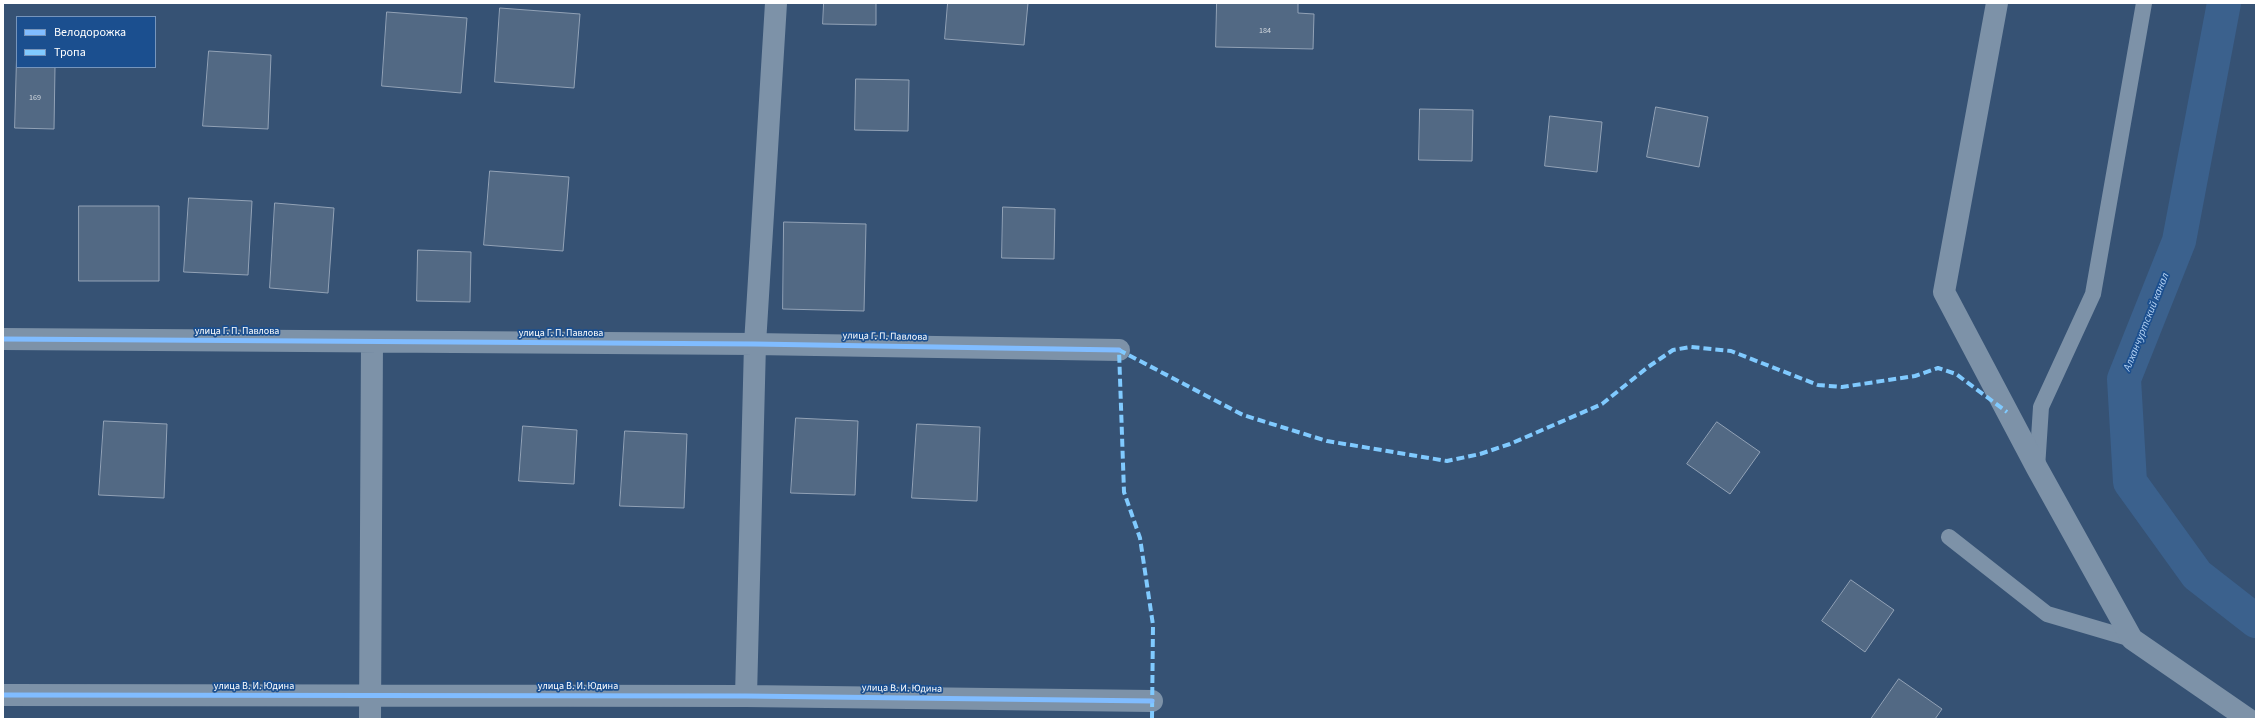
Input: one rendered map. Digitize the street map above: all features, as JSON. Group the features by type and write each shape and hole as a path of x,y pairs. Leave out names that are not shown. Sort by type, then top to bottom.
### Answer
{"street":[{"path":"746,696 755,344 776,3"},
{"path":"1997,3 1944,292 2037,468 2132,639 2248,719"},
{"name":"улица Г. П. Павлова","path":"3,339 755,344 1119,350"},
{"path":"370,719 372,342"},
{"name":"улица В. И. Юдина","path":"3,695 746,696 1152,701"}],"lane":[{"path":"2037,468 2041,407 2093,294 2144,3"},
{"path":"1949,537 2047,614 2132,639"}],"building":[{"path":"824,3 876,3 876,25 823,24"},
{"path":"948,3 1028,3 1024,45 945,39"},
{"path":"1217,3 1298,3 1298,13 1314,14 1313,49 1216,47"},
{"path":"500,8 580,14 574,88 495,82"},
{"path":"387,12 467,18 461,93 382,86"},
{"path":"209,51 271,55 268,129 203,126"},
{"path":"16,68 55,68 54,129 15,128"},
{"path":"856,79 909,80 908,131 855,130"},
{"path":"1656,107 1708,117 1699,167 1647,157"},
{"path":"1420,109 1473,110 1472,161 1419,160"},
{"path":"1550,116 1602,122 1597,172 1545,166"},
{"path":"490,171 569,177 563,251 484,245"},
{"path":"189,198 252,201 248,275 184,272"},
{"path":"275,203 334,208 328,293 270,288"},
{"path":"79,206 159,206 159,281 79,281"},
{"path":"1003,207 1055,209 1054,259 1002,258"},
{"path":"784,222 866,224 864,311 783,309"},
{"path":"418,250 471,252 470,302 417,301"},
{"path":"796,418 858,421 855,495 791,493"},
{"path":"104,421 167,424 164,498 99,495"},
{"path":"1717,422 1760,452 1730,494 1687,464"},
{"path":"917,424 980,427 977,501 912,498"},
{"path":"523,426 577,430 574,484 519,481"},
{"path":"625,431 687,434 684,508 620,506"},
{"path":"1851,580 1894,610 1865,652 1822,621"},
{"path":"1899,679 1942,709 1935,719 1871,719"}],"waterway":[{"name":"Алханчуртский канал","path":"2224,3 2179,241 2124,379 2130,482 2197,575 2256,621"}],"marked path":[{"path":"1152,719 1153,625 1140,538 1124,492 1119,350 1243,415 1327,441 1447,461 1480,454 1510,444 1602,404 1648,367 1673,350 1691,347 1731,351 1818,385 1842,387 1915,376 1938,368 1956,374 2007,412"}],"cycle path":[{"path":"3,339 755,344 1119,350"},
{"path":"3,695 746,696 1152,701"}]}
